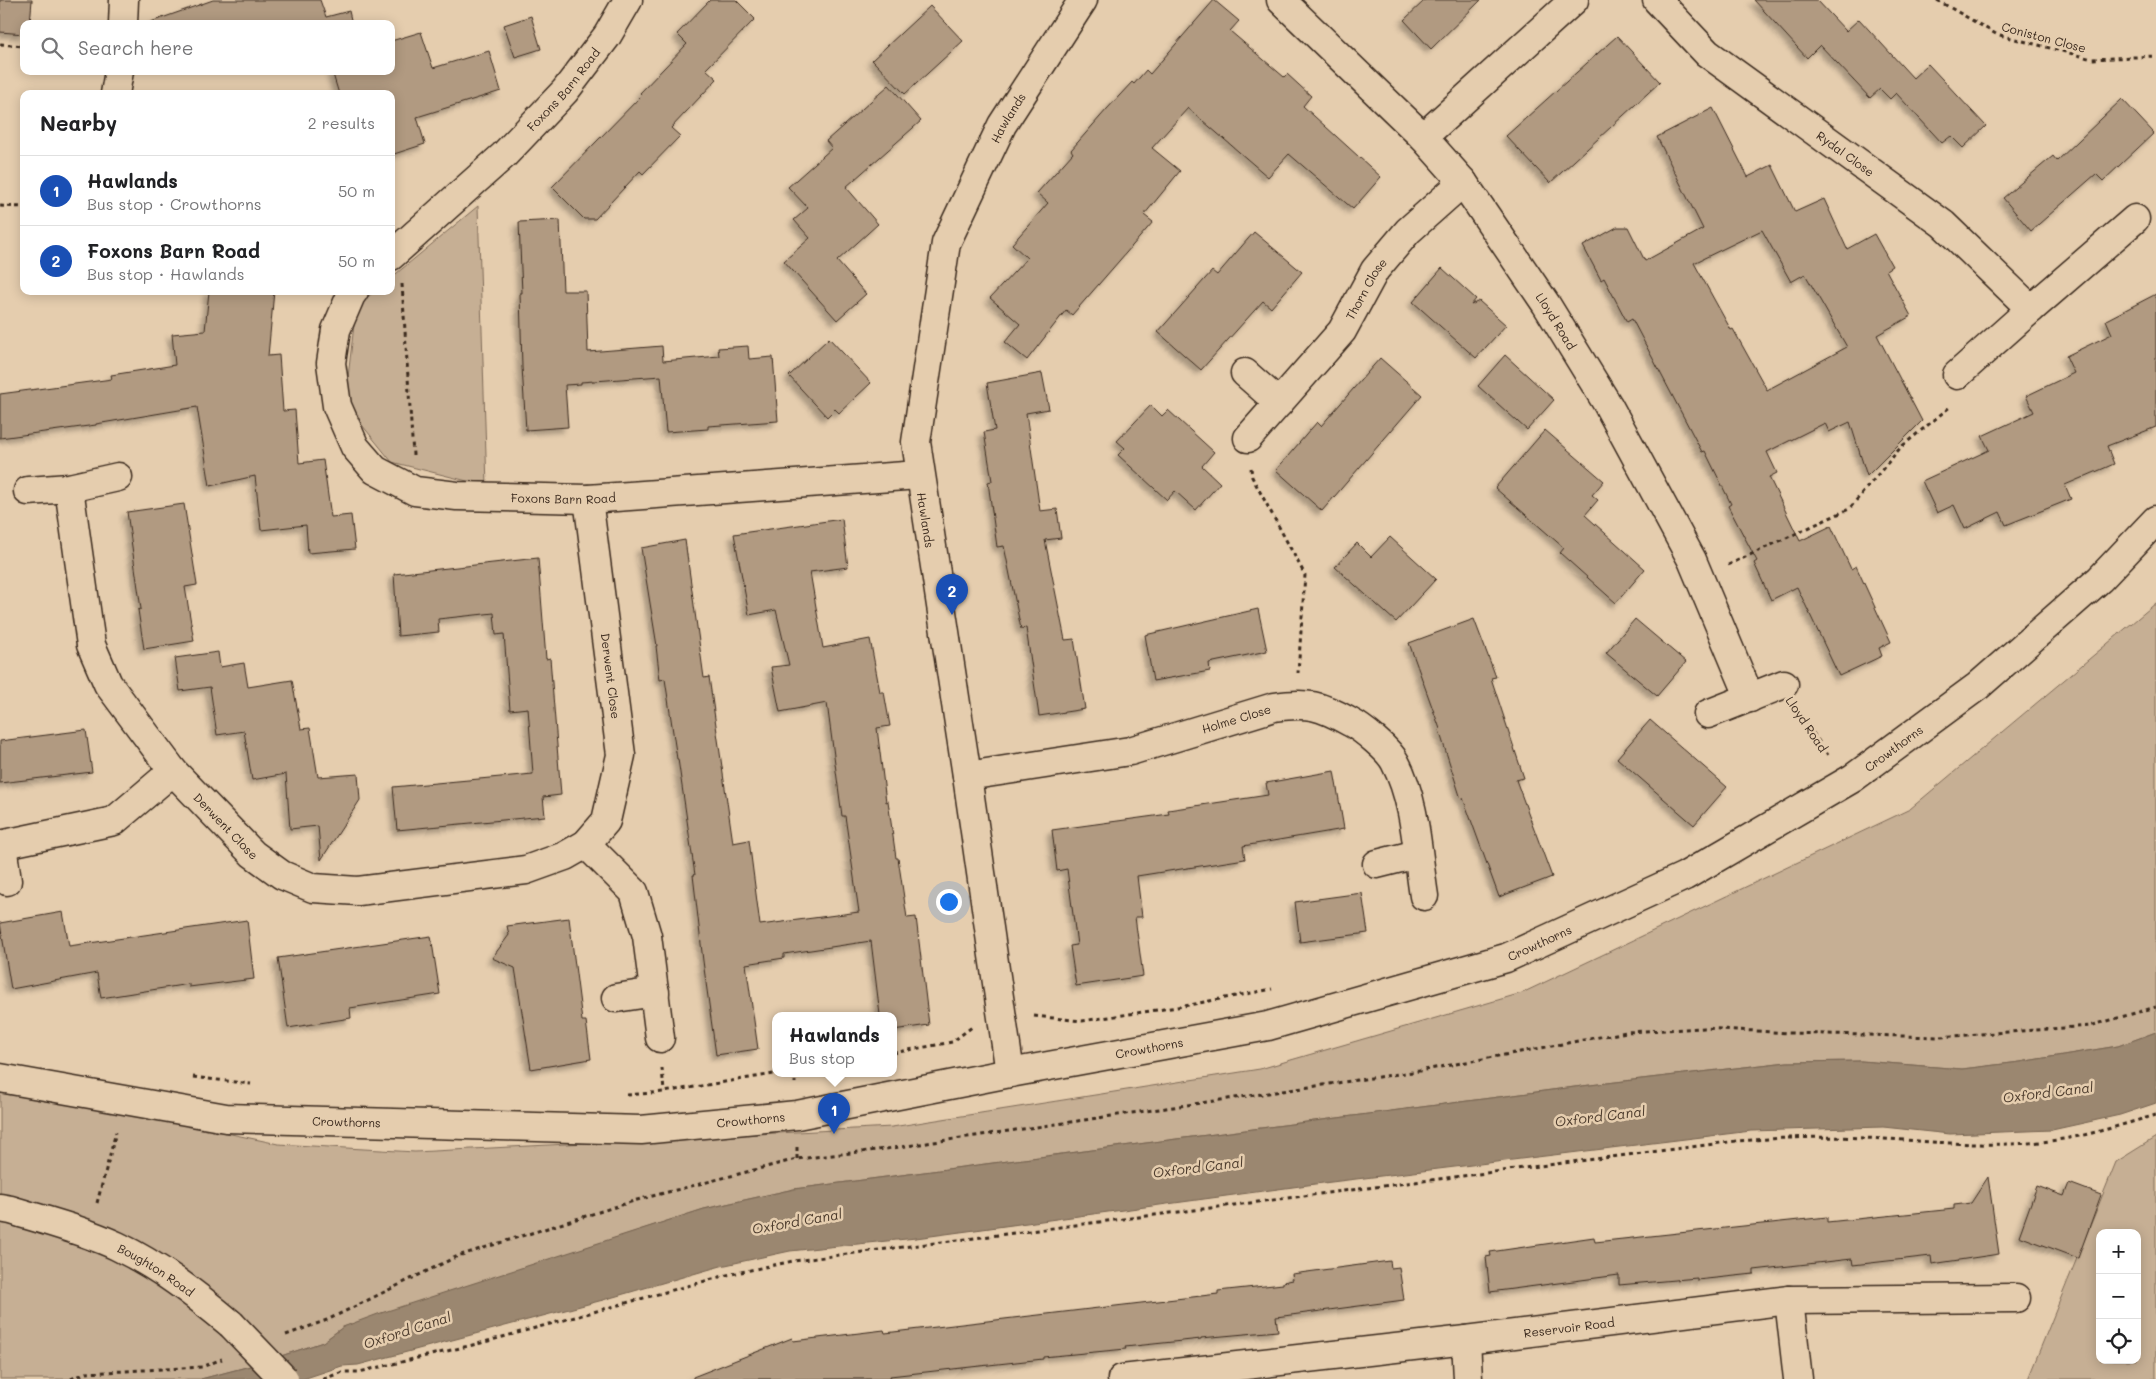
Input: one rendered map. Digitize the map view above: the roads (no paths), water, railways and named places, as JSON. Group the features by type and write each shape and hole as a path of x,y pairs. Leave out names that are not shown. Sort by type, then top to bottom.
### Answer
{"street":[{"path":"123,20 124,0"},
{"name":"Foxons Barn Road","path":"395,253 504,155 565,91 608,36 628,0"},
{"name":"Hawlands","path":"1010,1073 967,776 919,475 916,442 946,243 1002,125 1083,0"},
{"name":"Lloyd Road","path":"1281,0 1423,137 1463,182 1546,304 1608,405 1692,560 1698,579 1750,698"},
{"path":"1423,137 1574,0"},
{"name":"Rydal Close","path":"1657,0 1707,53 1943,224 2031,309"},
{"path":"116,90 118,75"},
{"name":"Thorn Close","path":"1248,438 1342,331 1376,270 1408,231 1463,182"},
{"path":"1957,376 2031,309 2136,220"},
{"name":"Foxons Barn Road","path":"351,295 336,330 331,363 337,406 355,446 375,470 416,491 457,496 588,499 919,475"},
{"path":"1245,373 1279,403"},
{"path":"28,492 69,488 118,477"},
{"name":"Derwent Close","path":"69,488 91,645 108,684 173,771 253,854 282,875 313,888 358,891 526,870 565,856 586,844 606,821 621,755 588,499"},
{"name":"Crowthorns","path":"0,1078 226,1118 641,1130 796,1115 1010,1073 1268,1026 1506,958 1685,876 1853,778 1978,686 2100,579 2156,520"},
{"name":"Lloyd Road","path":"1708,714 1782,685"},
{"name":"Holme Close","path":"967,776 1130,751 1274,707 1296,704 1315,705 1363,729 1395,760 1409,799 1424,896"},
{"path":"7,881 1,845 114,821 173,771"},
{"path":"586,844 634,892 648,936 660,1038"},
{"path":"1378,864 1418,854"},
{"path":"616,998 655,992"},
{"name":"Boughton Road","path":"0,1208 88,1235 116,1246 145,1261 189,1289 231,1324 284,1379"},
{"name":"Reservoir Road","path":"1122,1379 1466,1340 1789,1300 2016,1298"},
{"path":"1789,1300 1798,1379"},
{"path":"1466,1340 1468,1379"}],"water":[{"name":"Oxford Canal","path":"2156,1032 2156,1103 2120,1115 2052,1130 1950,1134 1883,1127 1751,1131 1315,1184 916,1238 790,1251 721,1266 603,1300 358,1365 342,1366 303,1379 201,1379 254,1365 323,1342 343,1327 378,1314 704,1209 794,1189 1590,1085 1787,1062 1861,1061 1962,1069 2020,1062 2118,1046"}],"place":[{"name":"Foxons Barn Road","path":"952,615"},
{"name":"Hawlands","path":"834,1134"}]}
